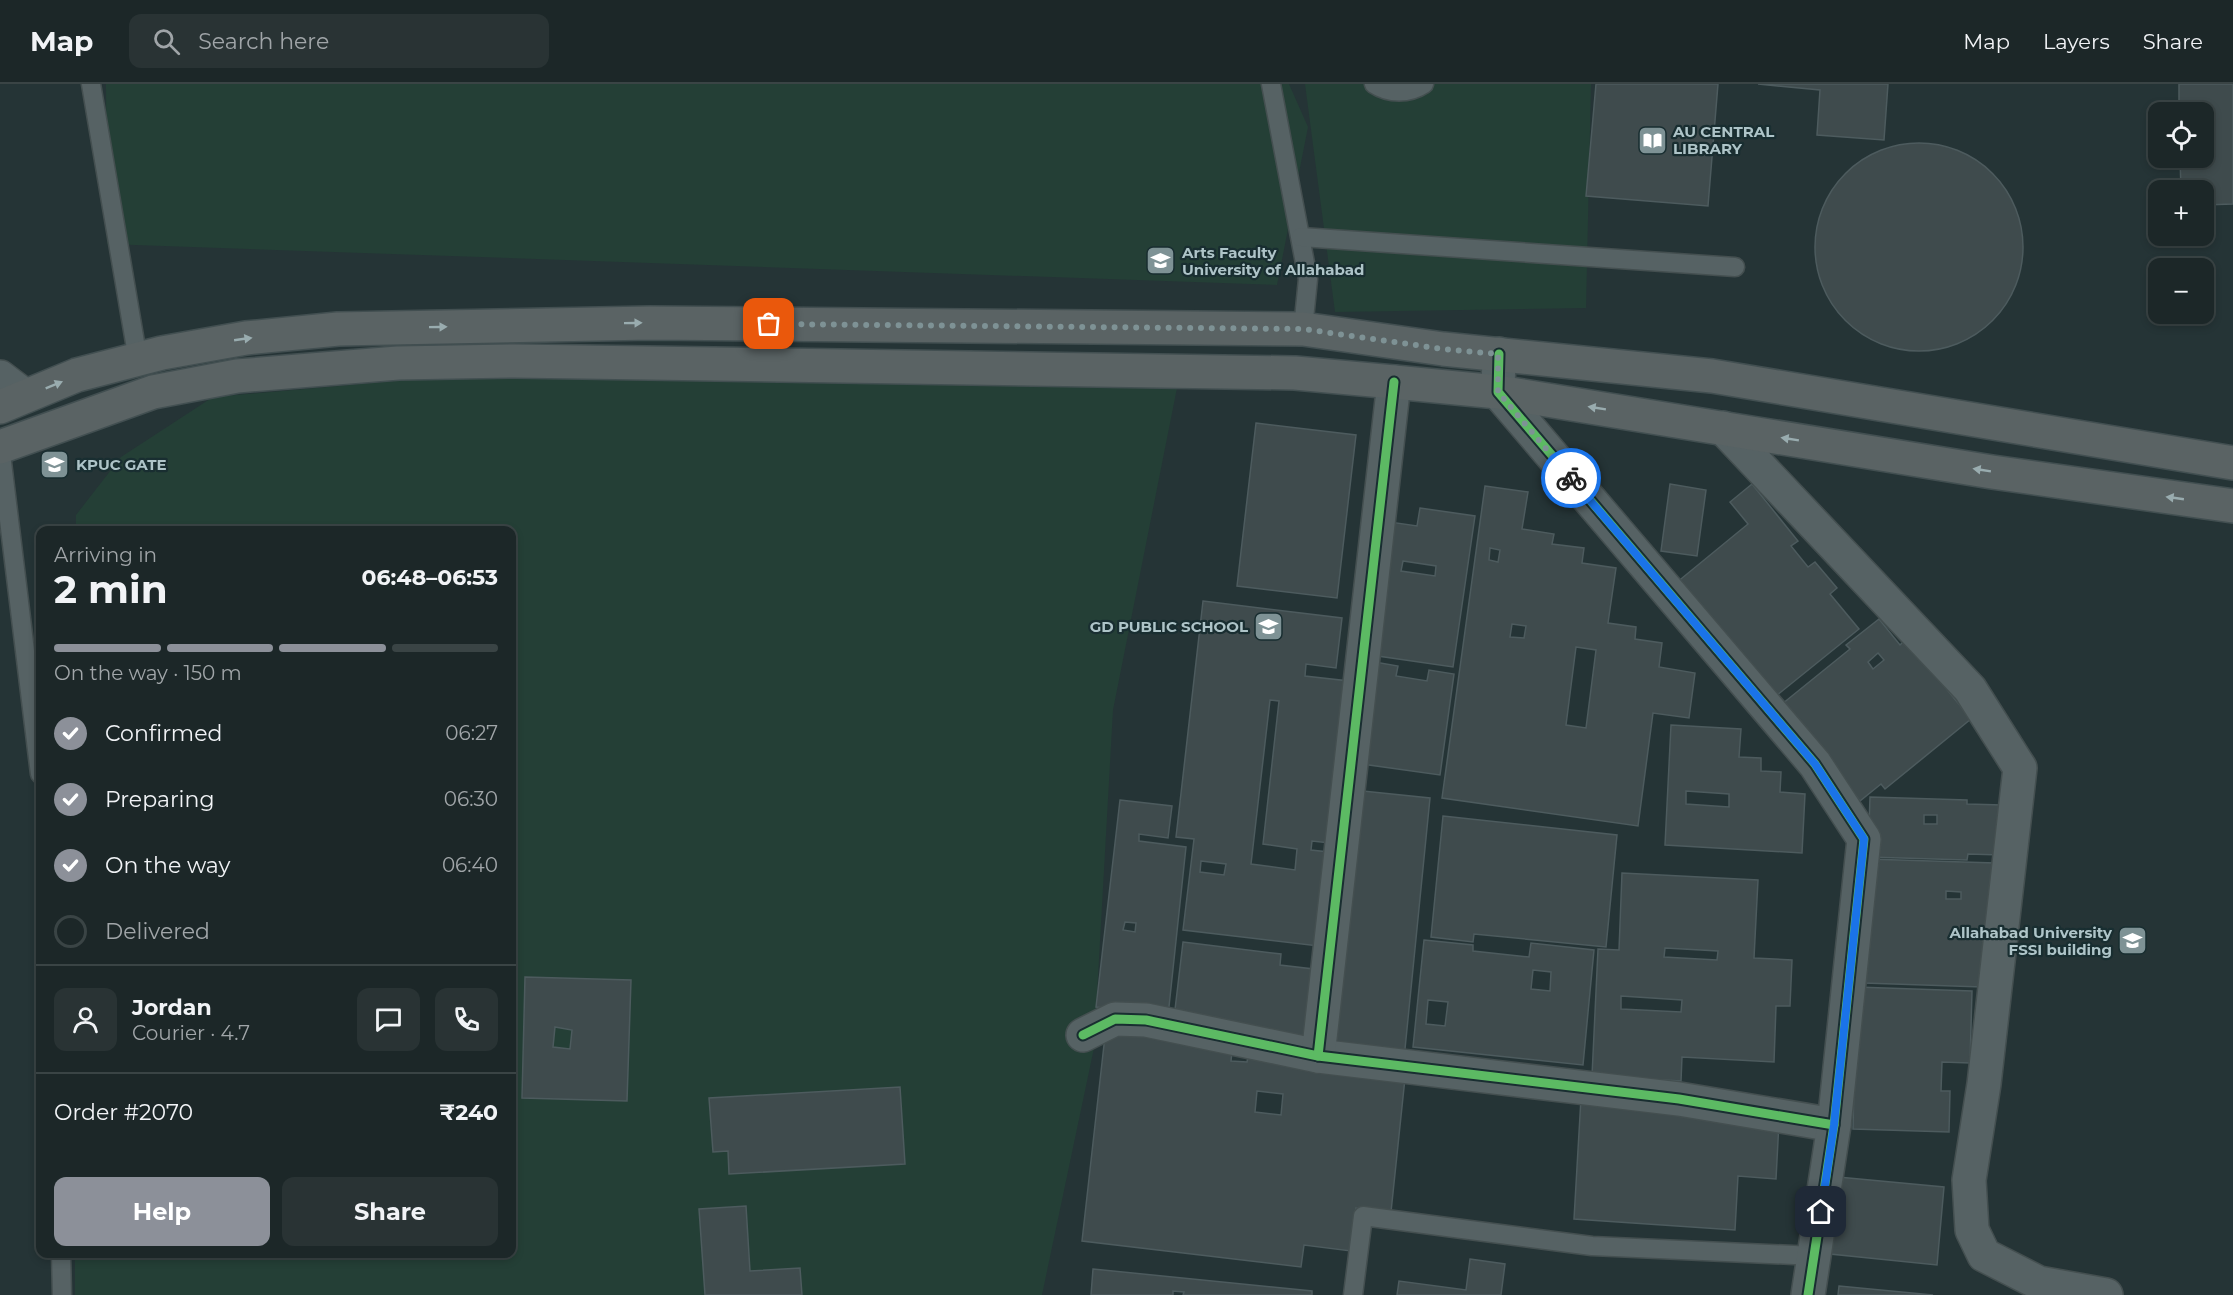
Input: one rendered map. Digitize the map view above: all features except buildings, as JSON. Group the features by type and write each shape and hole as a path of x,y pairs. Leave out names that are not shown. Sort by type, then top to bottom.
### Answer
{"highway":[{"path":"8,394 162,353 246,338 350,329 650,323 1303,329 1443,349 1712,376 2233,464"},
{"path":"0,446 153,392 237,376 398,363 515,361 1283,373 1498,392 1992,472 2233,506"}],"street":[{"path":"1498,354 1498,392 1815,764 1864,839 1834,1125 1808,1295"},
{"path":"1318,1056 1394,382"},
{"path":"1723,428 1970,689 2020,768 1984,1084 1969,1180 1972,1230 1984,1255 2039,1283 2106,1295"},
{"path":"1083,1035 1115,1019 1146,1020 1318,1056 1679,1099 1834,1125"}],"lane":[{"path":"91,84 138,360"},
{"path":"1271,84 1308,279 1303,329"},
{"path":"1374,84 1391,91 1406,91 1424,84"},
{"path":"1301,237 1735,267"},
{"path":"0,446 32,641 36,708"},
{"path":"1353,1295 1363,1216 1592,1246 1815,1256"},
{"path":"62,1258 62,1295"}],"green space":[{"path":"106,84 1289,84 1308,127 1277,285 107,244"},
{"path":"1305,84 1591,84 1586,308 1335,312"},
{"path":"1020,355 1177,388 1113,710 1094,1048 1042,1295 75,1295 75,1258 516,1258 516,526 76,526 76,515 121,457 213,397 588,364"}],"cycle path":[{"path":"1499,354 1498,392 1815,764 1864,839 1834,1125 1808,1295"},
{"path":"1318,1056 1394,382"},
{"path":"1083,1035 1115,1019 1146,1020 1318,1056 1679,1099 1834,1125"}],"way so far":[{"path":"769,324 1303,329 1443,349 1498,354 1498,392 1571,478"}],"place":[{"name":"AU CENTRAL LIBRARY","path":"1652,140"},
{"name":"Arts Faculty University of Allahabad","path":"1161,261"},
{"name":"KPUC GATE","path":"55,464"},
{"name":"GD PUBLIC SCHOOL","path":"1269,626"},
{"name":"Allahabad University FSSI building","path":"2133,941"}],"route":[{"path":"1571,478 1815,764 1864,839 1834,1125 1821,1212"}]}
